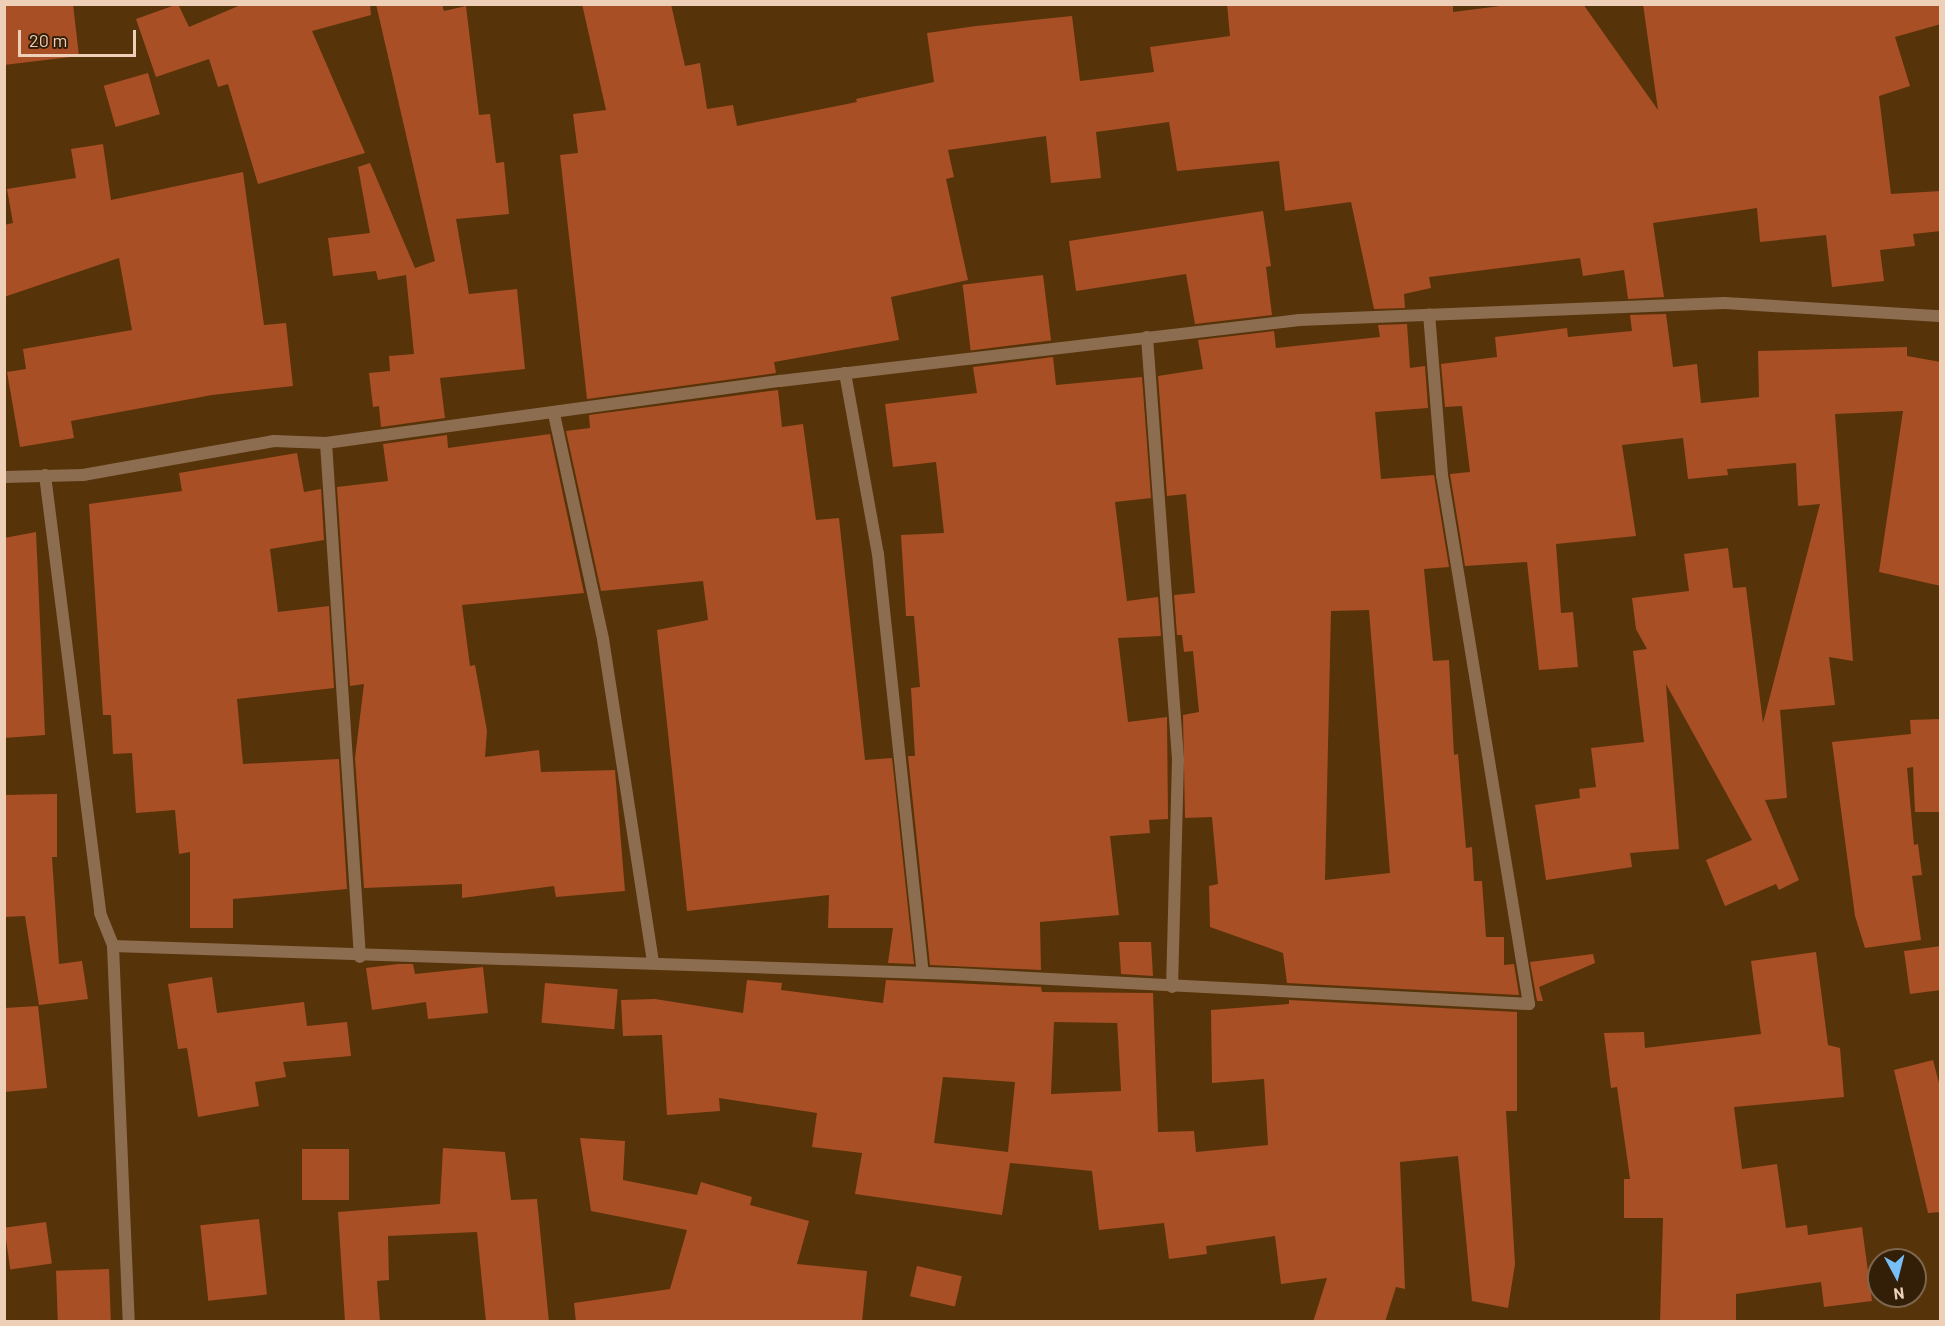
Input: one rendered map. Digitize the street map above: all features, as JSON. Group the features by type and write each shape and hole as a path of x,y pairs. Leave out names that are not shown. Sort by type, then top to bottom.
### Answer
{"street":[{"path":"4,477 83,475 274,441 326,443 554,414 845,372 1299,320 1725,303 1941,316"},
{"path":"113,946 360,957 653,962 923,973 1529,1004 1442,475 1429,315"},
{"path":"1147,337 1178,760 1172,987"},
{"path":"845,372 878,554 923,973"},
{"path":"554,414 603,639 653,962"},
{"path":"326,443 360,957"},
{"path":"45,475 100,913 113,946 129,1322"}],"building":[{"path":"4,4 73,4 79,56 4,65"},
{"path":"178,4 189,27 243,4 370,4 371,15 312,31 365,153 258,184 228,84 218,87 209,59 156,77 136,19"},
{"path":"376,4 442,4 444,11 466,6 479,115 490,114 496,163 504,162 509,214 456,219 469,294 517,289 525,369 440,378 445,418 381,427 379,406 373,407 369,373 390,371 389,356 414,354 406,275 378,280 376,271 333,276 328,238 370,233 358,167 370,163 415,268 435,261"},
{"path":"582,4 671,4 685,66 700,63 707,109 733,105 737,126 857,102 856,99 934,82 927,33 976,26 1072,16 1080,81 1154,72 1150,47 1230,36 1227,4 1453,4 1453,12 1516,4 1583,4 1658,110 1643,4 1941,4 1941,24 1895,37 1910,86 1879,96 1891,194 1941,191 1941,231 1913,234 1915,246 1880,250 1884,281 1832,287 1826,235 1760,242 1757,208 1653,223 1664,297 1628,299 1624,270 1583,276 1580,258 1429,277 1431,288 1404,294 1405,308 1374,309 1351,202 1285,211 1279,161 1177,171 1169,122 1096,132 1101,178 1051,183 1046,136 948,150 954,177 946,179 968,280 891,297 899,340 774,362 776,373 587,399 560,155 578,153 573,114 606,110"},
{"path":"148,73 160,114 116,127 104,86"},
{"path":"103,144 111,200 243,172 264,325 286,323 293,386 212,395 71,421 74,438 20,447 7,372 26,369 23,349 132,330 119,258 4,297 4,225 13,223 7,189 76,178 71,149"},
{"path":"1263,211 1271,266 1266,267 1272,315 1195,324 1186,274 1076,291 1069,241"},
{"path":"1043,275 1051,341 971,350 963,285"},
{"path":"1666,314 1673,367 1697,364 1701,403 1759,397 1758,351 1907,347 1907,356 1941,362 1941,586 1879,572 1903,411 1835,414 1853,661 1829,657 1835,705 1780,710 1787,798 1765,800 1799,880 1779,890 1776,884 1725,906 1706,860 1752,840 1666,684 1679,849 1630,853 1632,867 1546,880 1535,805 1580,798 1579,789 1596,787 1591,748 1644,742 1633,651 1647,649 1636,629 1632,598 1689,591 1684,554 1728,548 1733,588 1746,587 1763,723 1820,504 1798,506 1796,463 1727,469 1728,475 1688,479 1683,438 1622,445 1636,536 1556,544 1561,613 1573,612 1578,667 1539,670 1527,562 1465,566 1450,474 1470,472 1462,406 1445,407 1441,364 1497,357 1495,337 1567,328 1568,337 1632,331 1630,315"},
{"path":"1407,324 1410,368 1425,366 1428,408 1375,412 1381,479 1434,475 1449,567 1424,569 1433,661 1449,660 1454,755 1458,754 1466,848 1472,847 1474,881 1482,881 1486,937 1504,937 1504,965 1514,964 1519,995 1287,983 1283,953 1210,927 1209,886 1218,884 1212,817 1185,818 1183,715 1199,712 1193,651 1184,652 1182,635 1177,635 1174,595 1195,593 1186,494 1167,496 1158,376 1203,369 1198,340 1274,331 1276,348 1380,337 1378,325","holes":["1369,610 1390,873 1325,880 1331,611"]},
{"path":"1053,357 1056,385 1142,377 1151,498 1115,502 1127,601 1158,597 1161,636 1118,638 1128,722 1167,717 1168,819 1149,820 1150,833 1110,836 1119,915 1040,922 1041,970 930,965 908,756 915,756 911,688 920,687 914,616 906,616 901,535 944,533 936,462 893,467 885,404 977,393 973,367"},
{"path":"778,390 782,427 803,424 816,520 839,518 865,760 892,758 914,964 888,963 893,928 828,928 829,895 687,911 657,630 708,620 703,581 601,591 566,431 590,428 589,415"},
{"path":"550,434 584,593 462,605 470,666 475,665 487,731 485,757 539,750 541,772 615,770 625,891 556,897 554,886 462,898 462,884 364,888 355,758 364,684 350,686 337,487 388,481 383,444 447,435 448,448"},
{"path":"297,453 304,492 321,489 324,540 270,549 278,612 329,606 334,688 237,699 243,764 339,759 347,889 233,899 233,928 190,928 190,852 179,854 175,810 136,813 132,753 113,754 111,715 103,715 89,504 182,491 179,473"},
{"path":"36,532 45,735 4,738 4,538"},
{"path":"1941,719 1941,812 1915,812 1913,767 1907,768 1914,845 1918,844 1922,875 1912,876 1921,940 1865,948 1855,916 1832,742 1911,734 1910,720"},
{"path":"57,794 57,857 52,857 59,964 82,961 88,999 39,1005 25,916 4,917 4,795"},
{"path":"1119,942 1151,942 1153,976 1121,974"},
{"path":"1941,946 1941,990 1910,994 1904,951"},
{"path":"1816,952 1828,1045 1840,1048 1844,1097 1734,1107 1742,1169 1777,1164 1786,1228 1807,1225 1808,1235 1862,1227 1867,1264 1867,1302 1824,1307 1821,1282 1736,1294 1736,1322 1660,1322 1663,1218 1624,1218 1624,1179 1630,1179 1617,1087 1611,1088 1604,1033 1644,1032 1645,1048 1761,1034 1751,961"},
{"path":"1593,954 1595,963 1539,987 1543,1001 1537,1001 1530,962"},
{"path":"413,964 415,974 483,967 488,1013 428,1019 426,1002 372,1010 366,968"},
{"path":"212,977 217,1013 304,1002 307,1026 347,1022 351,1056 283,1062 286,1077 255,1082 259,1106 198,1117 187,1048 178,1049 168,984"},
{"path":"747,980 782,983 781,990 883,1003 886,980 1041,987 1042,992 1153,993 1158,1132 1194,1131 1196,1152 1268,1145 1264,1079 1212,1083 1211,1010 1289,1004 1289,1000 1517,1012 1517,1111 1506,1111 1515,1264 1508,1308 1472,1301 1458,1156 1400,1162 1405,1289 1396,1287 1385,1322 1313,1322 1327,1278 1281,1284 1275,1236 1206,1246 1207,1254 1169,1259 1164,1223 1099,1230 1092,1171 1010,1163 1002,1215 855,1194 862,1153 812,1147 817,1113 719,1098 720,1111 667,1115 662,1035 623,1036 621,1000 655,999 743,1013","holes":["1117,1019 1121,1091 1051,1094 1054,1022 1117,1023","943,1077 1015,1082 1008,1152 934,1143"]},
{"path":"545,983 618,989 614,1029 542,1023"},
{"path":"38,1006 47,1088 4,1092 4,1008"},
{"path":"1933,1060 1941,1091 1941,1212 1928,1213 1894,1070"},
{"path":"580,1138 625,1141 623,1180 697,1195 701,1182 752,1197 750,1205 809,1221 797,1264 867,1271 862,1322 576,1322 574,1303 670,1289 687,1230 591,1211"},
{"path":"443,1148 505,1152 511,1200 537,1199 549,1322 486,1322 477,1232 388,1236 389,1280 377,1281 380,1322 345,1322 338,1212 440,1204"},
{"path":"302,1149 349,1149 349,1200 302,1200"},
{"path":"259,1219 267,1295 208,1301 200,1225"},
{"path":"46,1222 52,1264 10,1269 4,1228"},
{"path":"917,1266 962,1276 955,1307 910,1296"},
{"path":"109,1269 111,1322 58,1322 56,1271"}]}
